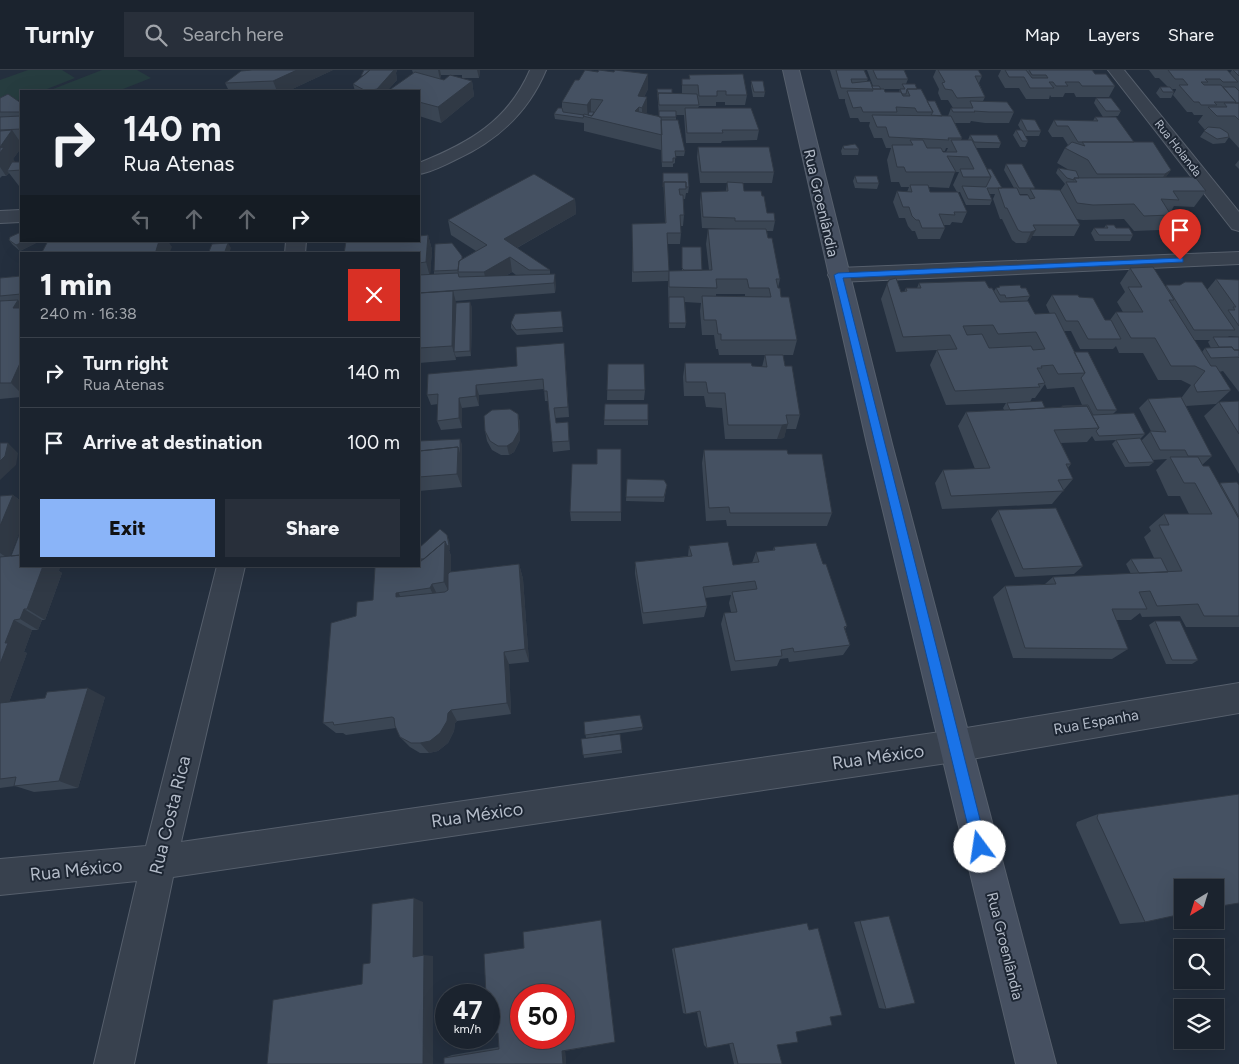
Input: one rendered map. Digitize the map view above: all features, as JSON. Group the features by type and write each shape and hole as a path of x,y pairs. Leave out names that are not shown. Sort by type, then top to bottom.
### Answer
{"main road":[{"name":"Rua Groenlândia","path":"791,70 838,275 954,746 1036,1064"}],"street":[{"path":"420,169 463,150 499,127 524,99 532,86 538,70"},
{"name":"Rua Holanda","path":"1116,70 1239,225"},
{"path":"1,218 20,216"},
{"path":"838,275 1239,258"},
{"name":"Rua Costa Rica","path":"114,1064 158,862 231,567"},
{"name":"Rua Espanha","path":"954,746 1239,698"},
{"name":"Rua México","path":"0,878 158,862 954,746"}],"green space":[{"path":"28,70 62,70 75,78 45,90 20,90 20,99 0,108 0,80"},
{"path":"102,70 137,70 151,78 121,90 51,90"}],"building":[{"path":"297,70 273,81 225,83 241,71"},
{"path":"364,70 370,70 361,76"},
{"path":"370,70 394,70 377,89 364,90 353,84"},
{"path":"585,70 614,72 615,70 648,74 638,96 647,97 642,108 639,107 635,111 661,117 662,135 583,116 584,114 592,116 603,100 591,99 587,105 562,102 575,80 579,80"},
{"path":"836,70 864,70 868,79 851,79 852,83 870,81 873,89 884,89 885,92 901,92 903,96 910,96 907,89 921,89 933,112 917,112 915,108 896,107 897,112 863,112 861,107 853,108 847,91 873,91 872,89 841,88"},
{"path":"873,70 904,70 908,79 877,79"},
{"path":"938,70 978,70 982,76 975,76 985,97 957,98 952,90 945,89 942,83 945,82"},
{"path":"1005,70 1026,70 1032,78 1048,78 1046,75 1032,75 1029,70 1092,70 1095,74 1106,74 1115,86 1082,86 1079,82 1065,82 1068,86 1056,86 1053,82 1049,82 1054,88 1030,88 1024,77 1009,77"},
{"path":"1168,70 1227,70 1238,82 1205,79 1208,82 1201,82 1204,85 1221,85 1236,102 1214,102 1217,105 1201,105 1199,102 1194,102 1179,85 1188,85 1183,79 1175,79"},
{"path":"1233,70 1239,70 1239,76"},
{"path":"415,72 444,80 450,75 472,81 438,107 420,102 420,90 389,90"},
{"path":"743,74 747,95 726,95 726,91 717,91 717,96 699,96 698,85 682,85 682,79 690,79 689,75"},
{"path":"751,81 763,81 765,92 754,92"},
{"path":"902,84 915,84 917,89 907,89 906,94 902,94 900,89 905,89"},
{"path":"872,86 879,86 881,89 873,89"},
{"path":"1160,87 1170,87 1174,92 1163,92"},
{"path":"1223,87 1235,87 1239,91 1239,103 1235,103"},
{"path":"657,89 672,89 672,93 658,93 658,95"},
{"path":"658,93 697,94 699,105 659,105"},
{"path":"8,94 20,102 20,112 0,112 0,98"},
{"path":"1096,98 1111,98 1121,111 1106,111"},
{"path":"927,101 935,101 942,116 931,115 933,112"},
{"path":"970,101 1007,102 1014,112 953,112 951,108 973,108"},
{"path":"1224,103 1239,103 1239,120 1235,116 1217,116 1208,107 1227,107"},
{"path":"558,108 562,108 563,112 584,115 583,118 554,114"},
{"path":"685,108 751,108 759,130 722,130 723,133 687,133"},
{"path":"659,111 676,111 676,117 659,117"},
{"path":"589,112 594,112 592,116 588,115"},
{"path":"872,115 951,116 962,138 948,138 949,140 889,137 886,127 877,127"},
{"path":"20,116 20,129 0,130 0,117"},
{"path":"1095,117 1116,117 1134,142 1078,142 1068,126 1057,126 1054,120 1098,121"},
{"path":"1021,119 1035,120 1041,131 1027,131"},
{"path":"661,120 678,120 685,151 675,151 676,158 673,158 673,162 662,162"},
{"path":"1208,127 1220,128 1228,133 1229,137 1217,139 1204,131"},
{"path":"12,130 0,147 0,131"},
{"path":"1016,130 1022,130 1028,141 1022,141"},
{"path":"970,135 997,135 1001,143 974,142"},
{"path":"910,140 923,140 927,148 941,148 943,152 957,152 951,140 972,140 991,177 963,177 960,169 974,169 968,157 947,156 956,172 906,172 904,167 897,167 892,145 913,145"},
{"path":"1072,142 1085,146 1082,142 1153,142 1171,170 1165,174 1097,174 1088,160 1065,148"},
{"path":"855,144 859,149 844,149 843,146"},
{"path":"698,147 769,147 774,172 701,172"},
{"path":"12,162 20,162 20,170 7,171"},
{"path":"1006,164 1022,164 1035,188 1019,188"},
{"path":"1058,168 1076,171 1079,178 1074,178 1074,180 1067,178"},
{"path":"987,169 991,169 1002,188 987,188 992,200 968,199 962,186 986,187 991,177"},
{"path":"663,173 688,173 689,187 686,187 686,182 664,182 663,187"},
{"path":"534,174 575,199 504,239 550,270 529,270 510,257 484,272 458,272 459,261 487,245 448,220"},
{"path":"855,176 877,176 879,183 857,183"},
{"path":"1195,177 1206,191 1173,191 1179,200 1161,199 1171,215 1144,216 1134,204 1093,205 1077,203 1066,182 1077,182 1074,178"},
{"path":"664,182 686,182 686,189 679,189 680,195 683,195 684,215 680,215 681,233 667,233 669,271 633,272 632,224 666,223"},
{"path":"727,182 743,183 744,191 761,191 762,196 764,196 767,213 774,213 775,221 735,221 735,218 703,217 701,192 728,191"},
{"path":"910,185 928,185 930,192 958,192 967,212 954,212 955,215 939,214 945,228 922,228 919,220 912,216 909,207 903,207 897,191 912,192"},
{"path":"998,188 1017,188 1020,195 1028,195 1030,199 1035,198 1030,189 1060,190 1080,225 1033,225 1036,230 1022,232 1018,230 1007,208 1005,208"},
{"path":"1106,225 1114,225 1116,228 1129,228 1133,235 1099,235 1094,228 1108,228"},
{"path":"708,229 766,229 768,238 772,238 780,279 776,279 778,288 780,288 781,297 789,297 797,340 721,340 716,320 704,320 702,296 771,297 769,288 749,288 747,279 716,279 717,288 669,287 669,271 712,270"},
{"path":"20,232 20,242 23,242 16,245 9,240 10,237"},
{"path":"428,235 426,262 420,263 420,252 344,252 346,242 420,242 420,236"},
{"path":"47,242 159,242 156,252 42,252"},
{"path":"228,243 225,252 209,252 212,244"},
{"path":"452,243 462,256 462,259 459,261 458,270 434,271 435,244"},
{"path":"682,247 701,247 702,270 684,270 682,268"},
{"path":"1153,267 1174,300 1169,300 1211,366 1216,366 1231,390 1197,392 1194,385 1205,371 1195,366 1171,366 1155,338 1131,338 1116,312 1143,312 1128,287 1142,287 1130,268"},
{"path":"458,273 459,277 555,274 554,283 420,293 420,275"},
{"path":"20,276 20,294 0,296 0,278"},
{"path":"896,278 901,292 907,291 906,288 921,288 919,283 985,281 989,288 992,288 1000,302 1028,301 1035,314 1055,313 1085,373 1058,374 1053,365 1041,366 1042,368 1037,368 1045,383 1038,384 1040,387 955,391 937,350 957,349 950,335 903,337 887,284 889,280","holes":["993,325 998,334 1036,332 1045,349 1033,350 1031,346 989,348 982,334 967,335 963,326"]},
{"path":"1216,279 1239,280 1239,326 1228,310 1235,310 1233,307 1236,307"},
{"path":"1185,282 1202,282 1235,330 1194,330 1166,285 1180,285"},
{"path":"1020,285 1021,288 1026,288 1030,296 1006,298 1005,295 1000,295 996,288 999,286"},
{"path":"453,291 452,346 420,348 420,293"},
{"path":"1052,295 1078,295 1079,297 1093,298 1105,320 1111,320 1121,339 1088,339 1078,321 1066,321"},
{"path":"669,297 684,297 686,323 669,323"},
{"path":"18,300 13,308 20,308 20,363 11,383 0,383 0,301"},
{"path":"470,302 470,351 454,352 456,303"},
{"path":"561,311 563,327 516,330 511,323 515,314"},
{"path":"1213,337 1239,337 1239,350 1234,350 1232,347 1219,347"},
{"path":"564,343 568,407 554,408 556,423 568,422 569,441 552,442 547,391 544,391 543,379 476,385 476,396 459,398 459,418 437,421 438,394 427,395 428,374 517,366 516,347"},
{"path":"1232,347 1234,350 1239,350 1239,358 1211,358 1205,348"},
{"path":"1074,352 1088,352 1117,410 1097,410 1081,378 1085,373"},
{"path":"765,355 783,355 785,366 792,366 800,415 786,415 788,424 728,425 725,393 708,393 706,382 686,382 685,363 751,363 752,366 767,367"},
{"path":"608,364 644,364 645,390 607,390"},
{"path":"1181,397 1212,456 1188,456 1185,450 1160,450 1150,431 1166,432 1148,399"},
{"path":"1042,401 1045,408 1010,410 1007,403"},
{"path":"1239,401 1239,434 1219,402"},
{"path":"605,404 648,404 648,420 604,420"},
{"path":"1088,405 1093,415 1134,413 1145,434 1099,436 1096,431 1099,428 1087,406 1062,406"},
{"path":"1087,406 1099,428 1054,430 1071,464 1066,464 1073,479 1058,480 1064,491 951,496 943,470 990,468 966,412"},
{"path":"510,409 518,414 519,431 513,442 507,446 498,446 490,441 485,431 484,416 492,410"},
{"path":"1140,438 1154,462 1129,463 1116,440"},
{"path":"460,439 460,456 458,447 420,451 420,441"},
{"path":"0,443 8,443 5,456 0,461"},
{"path":"458,447 457,474 420,477 420,451"},
{"path":"597,449 621,449 621,512 570,512 572,464 597,464"},
{"path":"704,450 787,450 788,454 822,454 832,513 730,513 729,507 709,508"},
{"path":"1170,457 1198,457 1203,466 1209,466 1239,519 1239,616 1204,616 1198,604 1157,606 1150,591 1139,592 1147,609 1112,609 1128,649 1025,648 1005,586 1056,584 1053,577 1182,571 1159,525 1169,525 1164,514 1212,514 1195,483 1184,483"},
{"path":"627,479 664,480 667,485 664,497 626,497"},
{"path":"1237,482 1239,485 1239,517 1220,483"},
{"path":"13,495 0,526 0,496"},
{"path":"1056,508 1083,566 1023,569 998,510"},
{"path":"440,529 447,535 449,545 447,546 445,541 424,559 420,559 420,547"},
{"path":"20,533 20,555 11,556"},
{"path":"445,541 444,582 432,584 430,588 396,593 396,597 445,592 448,590 448,574 450,572 519,564 525,649 504,652 507,703 451,710 440,733 430,741 420,743 411,743 400,737 392,717 334,725 333,722 323,723 331,623 356,616 357,602 373,600 375,567 420,567 420,562"},
{"path":"728,542 733,565 759,562 756,552 775,550 774,547 816,543 823,564 826,564 847,626 844,627 850,645 794,652 793,648 781,650 782,656 735,661 724,613 737,612 732,592 757,589 755,581 703,587 707,606 643,613 635,562 692,556 689,546"},
{"path":"20,555 20,567 43,567 27,609 24,609 20,619 14,620 5,643 8,643 0,664 0,557"},
{"path":"1161,558 1168,572 1139,573 1131,559"},
{"path":"1155,621 1180,621 1198,660 1172,660"},
{"path":"88,688 59,781 14,786 16,777 0,779 0,703 45,698 47,692"},
{"path":"640,715 643,727 585,735 584,722"},
{"path":"620,734 622,750 583,755 581,739"},
{"path":"1239,794 1239,903 1224,906 1224,879 1174,879 1174,916 1145,922 1097,818 1098,814"},
{"path":"414,898 413,957 424,955 423,1064 267,1064 273,1000 362,984 363,964 370,963 372,904"},
{"path":"889,916 915,1003 886,1009 860,921"},
{"path":"601,920 615,1042 575,1049 575,984 510,984 510,1049 574,1049 562,1051 563,1064 444,1064 444,1058 500,1049 500,984 485,984 484,954 524,948 523,932"},
{"path":"807,923 809,930 818,928 842,1015 830,1017 832,1025 796,1032 798,1042 777,1045 782,1064 738,1064 733,1043 707,1048 700,1011 686,1014 674,948"}],"route":[{"path":"980,847 838,275 1180,260"}]}
